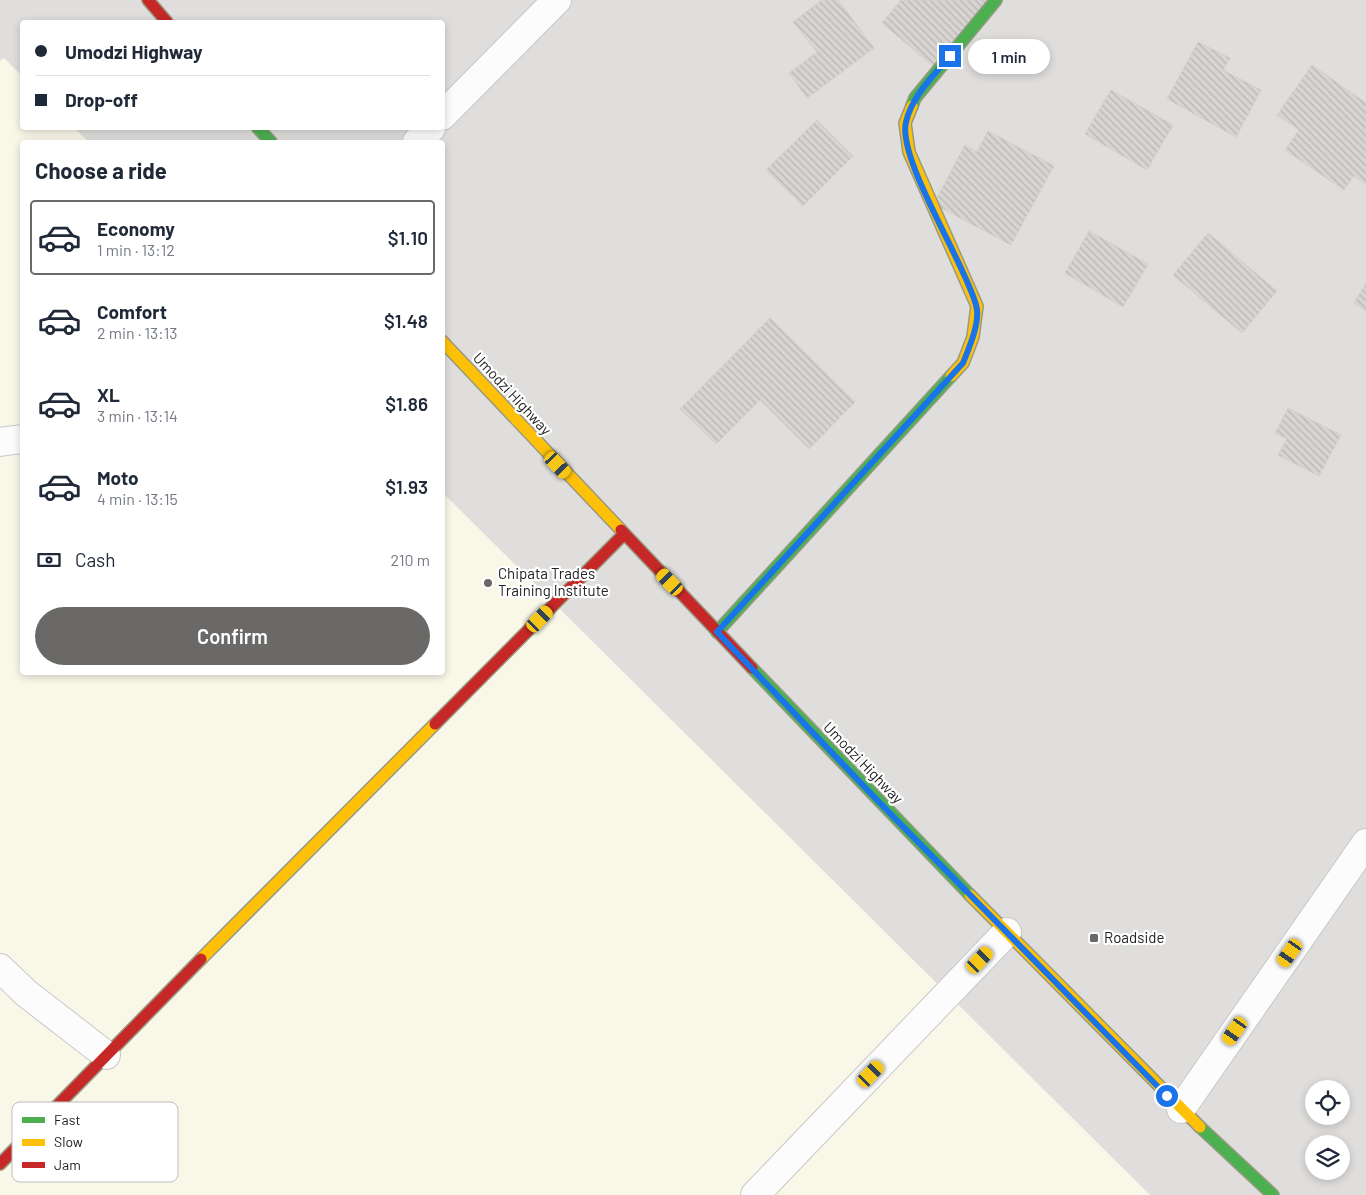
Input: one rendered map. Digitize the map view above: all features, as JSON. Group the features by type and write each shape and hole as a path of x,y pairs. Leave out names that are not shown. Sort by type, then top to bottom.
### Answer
{"main road":[{"path":"148,0 165,20"},
{"path":"717,632 963,363 973,338 977,306 909,152 906,124 915,98 996,0"},
{"path":"260,130 269,140"},
{"name":"Umodzi Highway","path":"446,351 624,534 878,801 1181,1109 1273,1195"},
{"path":"60,1102 624,534"},
{"path":"0,1164 12,1152"}],"street":[{"path":"445,113 557,0"},
{"path":"419,140 429,130"},
{"path":"0,442 20,439"},
{"path":"1181,1109 1366,843"},
{"path":"755,1195 1007,932"},
{"path":"0,968 44,1008 106,1055"}],"shaded area":[{"path":"0,0 1366,0 1366,1195 0,1195"},
{"name":"Chipata Trades Training Institute","path":"4,58 20,74 20,130 76,130 87,140 20,140 20,675 445,675 445,495 1150,1195 0,1195 0,61"}],"building":[{"path":"822,0 838,0 874,48 807,98 789,73 817,52 793,22"},
{"path":"901,0 989,0 933,66 882,23"},
{"path":"1198,42 1230,58 1223,70 1261,90 1236,137 1167,99"},
{"path":"1312,65 1366,103 1366,184 1354,176 1344,190 1285,150 1299,130 1277,115"},
{"path":"1111,90 1173,125 1147,170 1085,134"},
{"path":"817,120 853,156 803,206 766,170"},
{"path":"988,131 1054,166 1011,245 934,204 965,145 977,152"},
{"path":"1089,231 1148,264 1123,307 1065,273"},
{"path":"1208,233 1277,291 1242,333 1173,275"},
{"path":"1366,283 1366,311 1354,303"},
{"path":"770,318 855,402 809,449 760,400 716,444 680,409"},
{"path":"1288,408 1341,435 1319,476 1278,455 1287,439 1275,433"}],"traffic: fast":[{"path":"912,106 915,98 996,0"},
{"path":"260,130 269,140"},
{"path":"717,632 951,376"},
{"path":"752,668 970,895"},
{"path":"1200,1127 1273,1195"}],"traffic: slow":[{"path":"912,106 905,123 909,152 977,306 973,337 963,363 951,376"},
{"path":"445,344 621,530"},
{"path":"201,959 435,724"},
{"path":"970,895 1200,1127"}],"traffic: jam":[{"path":"148,0 165,20"},
{"path":"621,530 752,668"},
{"path":"435,724 624,534"},
{"path":"61,1102 201,959"},
{"path":"0,1164 12,1152"}],"place":[{"name":"Chipata Trades Training Institute","path":"488,583"},
{"name":"Roadside","path":"1094,938"}],"route":[{"path":"950,56 915,98 906,124 909,152 977,306 973,338 963,363 717,632 878,801 1167,1096"}]}
